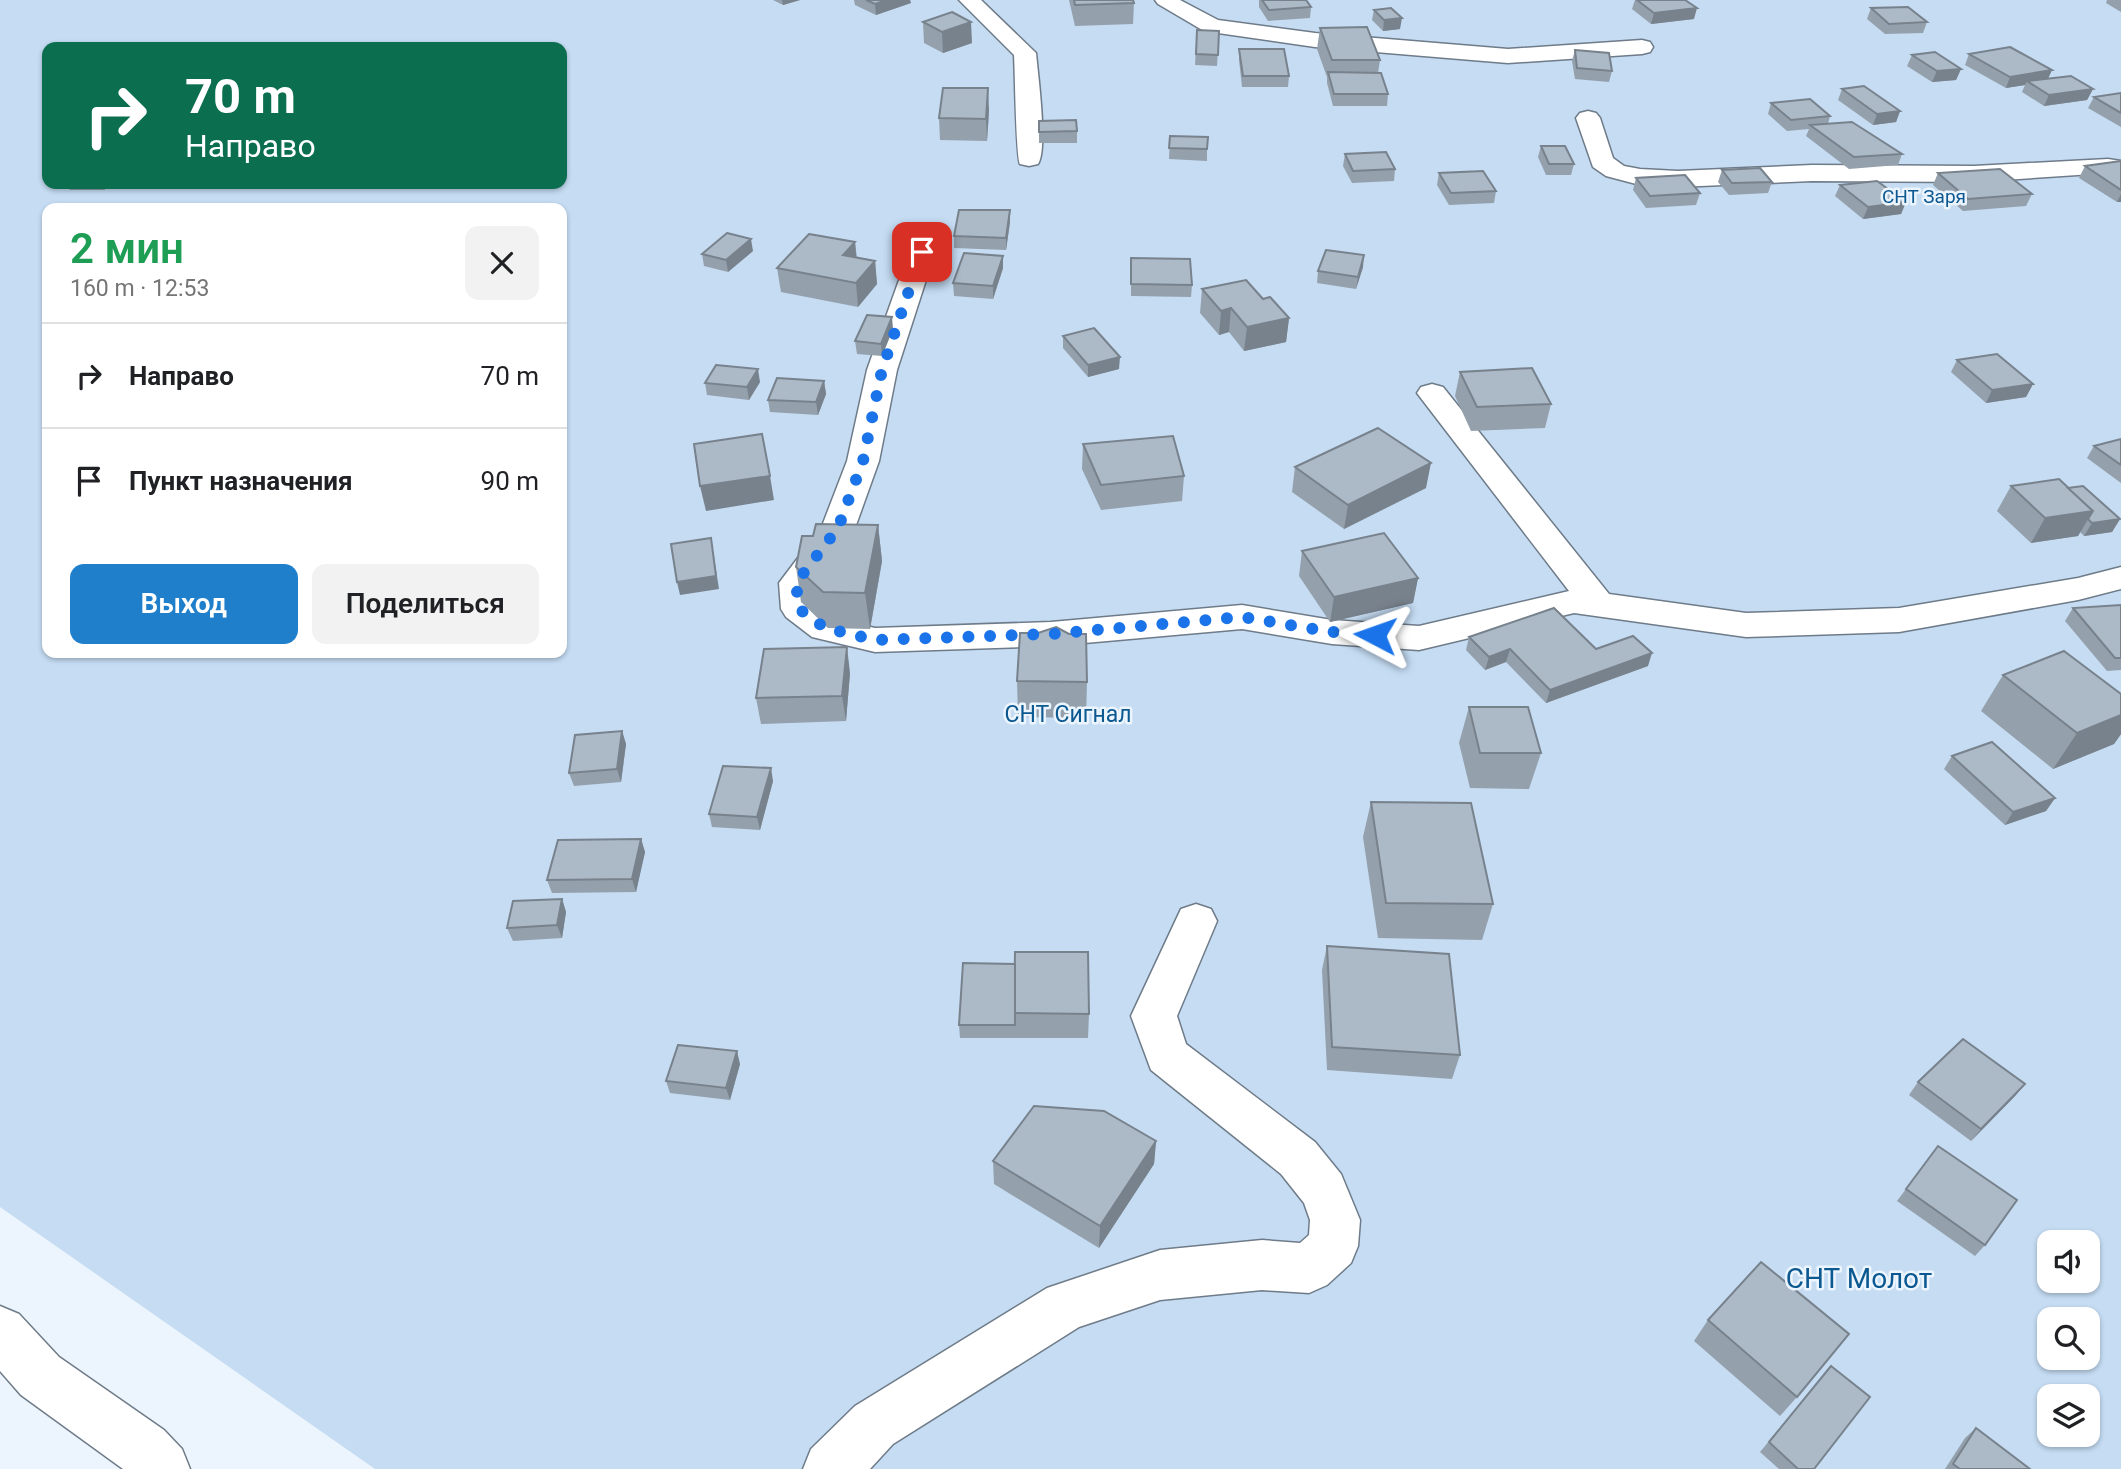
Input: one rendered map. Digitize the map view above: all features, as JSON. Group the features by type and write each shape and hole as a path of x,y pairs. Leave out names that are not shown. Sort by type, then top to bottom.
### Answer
{"street":[{"path":"969,0 1024,53 1030,125 1029,159"},
{"path":"1165,0 1212,26 1315,40 1508,56 1642,47"},
{"path":"1588,118 1602,162 1615,170 1640,177 1812,173 1974,174 2108,166 2121,168"},
{"path":"922,252 882,370 863,461 838,528 796,583 799,609 825,628 875,640 1051,634 1242,617 1332,632 1419,638 1574,601 1746,625 1899,620 2121,579"},
{"path":"1432,393 1598,604"},
{"path":"831,1469 874,1425 1065,1306 1160,1275 1262,1265 1309,1268 1334,1246 1335,1220 1324,1190 1298,1158 1167,1056 1154,1016 1196,921"},
{"path":"0,1332 40,1376 144,1450 162,1469"}],"green space":[{"path":"0,0 2121,0 2121,1469 375,1469 0,1207"}],"building":[{"path":"866,0 887,0 875,4"},
{"path":"1074,0 1133,0 1134,3 1075,5"},
{"path":"1262,0 1306,0 1311,7 1269,10"},
{"path":"1637,0 1685,0 1697,8 1654,13"},
{"path":"1908,7 1927,22 1889,24 1871,8"},
{"path":"1391,8 1402,18 1384,20 1374,10"},
{"path":"952,12 971,22 942,32 923,22"},
{"path":"1367,27 1380,60 1332,60 1320,28"},
{"path":"1197,30 1219,31 1218,55 1196,54"},
{"path":"2010,47 2052,70 2010,77 1969,54"},
{"path":"1239,49 1284,49 1289,76 1243,76"},
{"path":"1575,50 1609,53 1612,71 1577,68"},
{"path":"1935,52 1961,69 1937,71 1912,55"},
{"path":"1328,72 1381,73 1388,94 1334,94"},
{"path":"2071,76 2093,89 2049,95 2027,81"},
{"path":"1864,86 1900,111 1877,114 1842,89"},
{"path":"943,88 988,88 986,119 939,118"},
{"path":"2121,93 2121,113 2094,97"},
{"path":"1810,99 1830,116 1791,120 1771,103"},
{"path":"1076,120 1077,131 1039,132 1039,121"},
{"path":"1852,122 1902,154 1854,157 1810,125"},
{"path":"1170,136 1208,137 1207,149 1169,148"},
{"path":"1541,146 1565,146 1574,164 1549,164"},
{"path":"1386,152 1395,169 1353,171 1345,154"},
{"path":"2121,161 2121,190 2085,166"},
{"path":"1760,168 1772,182 1732,183 1722,170"},
{"path":"2000,169 2032,194 1968,199 1938,173"},
{"path":"1483,171 1496,191 1451,193 1439,173"},
{"path":"1685,175 1700,193 1650,196 1636,178"},
{"path":"1877,181 1906,202 1868,207 1840,185"},
{"path":"959,210 1010,210 1006,238 954,236"},
{"path":"727,233 751,239 726,260 702,254"},
{"path":"809,234 855,242 843,255 875,261 856,283 777,268"},
{"path":"1326,250 1364,255 1358,277 1318,271"},
{"path":"964,253 1003,256 993,286 953,283"},
{"path":"1131,258 1190,259 1192,285 1131,284"},
{"path":"1246,280 1263,299 1270,297 1289,318 1247,327 1231,308 1221,311 1202,289"},
{"path":"867,315 892,317 881,344 855,341"},
{"path":"1094,328 1120,357 1088,365 1063,336"},
{"path":"1997,354 2033,384 1992,390 1957,360"},
{"path":"716,365 758,369 747,387 705,383"},
{"path":"1532,368 1551,404 1477,407 1460,372"},
{"path":"777,378 824,381 816,402 768,400"},
{"path":"1378,428 1431,463 1348,505 1295,467"},
{"path":"762,434 770,476 700,486 694,444"},
{"path":"1173,436 1184,476 1101,485 1083,444"},
{"path":"2121,439 2121,465 2094,446"},
{"path":"2059,479 2093,511 2045,518 2011,486"},
{"path":"2083,486 2120,519 2092,523 2088,519 2093,511 2068,488"},
{"path":"816,524 878,525 865,593 823,592 796,567 802,536 813,536"},
{"path":"1384,533 1418,578 1334,597 1302,551"},
{"path":"711,538 716,576 677,582 671,544"},
{"path":"2121,605 2121,658 2115,658 2073,608"},
{"path":"1554,608 1596,649 1633,636 1652,653 1550,690 1510,649 1489,657 1469,637"},
{"path":"1056,627 1069,634 1086,634 1087,682 1017,681 1020,633 1038,633"},
{"path":"847,647 842,696 756,698 764,649"},
{"path":"2064,651 2121,694 2121,715 2077,733 2003,675"},
{"path":"1469,707 1528,707 1541,753 1480,753"},
{"path":"622,731 617,769 569,773 575,735"},
{"path":"1992,742 2055,798 2013,812 1952,756"},
{"path":"723,766 771,768 757,817 709,814"},
{"path":"1371,802 1471,803 1493,904 1386,903"},
{"path":"641,839 632,879 547,880 558,840"},
{"path":"562,899 557,925 507,928 513,901"},
{"path":"1327,946 1449,954 1460,1055 1332,1047"},
{"path":"1015,952 1088,952 1089,1014 1014,1013"},
{"path":"963,963 1015,964 1015,1025 959,1025"},
{"path":"1963,1039 2025,1084 1981,1129 1918,1082"},
{"path":"678,1045 737,1051 726,1088 666,1081"},
{"path":"1034,1106 1104,1111 1156,1141 1100,1226 993,1161"},
{"path":"1938,1146 2017,1200 1985,1245 1906,1189"},
{"path":"1761,1262 1849,1334 1797,1397 1708,1320"},
{"path":"1831,1366 1870,1397 1814,1469 1798,1469 1769,1442"},
{"path":"1976,1428 2030,1469 1960,1469 1953,1464"}],"route":[{"path":"922,252 882,370 863,461 838,528 796,583 799,609 825,628 875,640 1051,634 1242,617 1332,632 1375,635"}],"park label":[{"name":"СНТ Заря","path":"1924,196"},
{"name":"СНТ Сигнал","path":"1068,714"},
{"name":"СНТ Молот","path":"1859,1278"}]}
